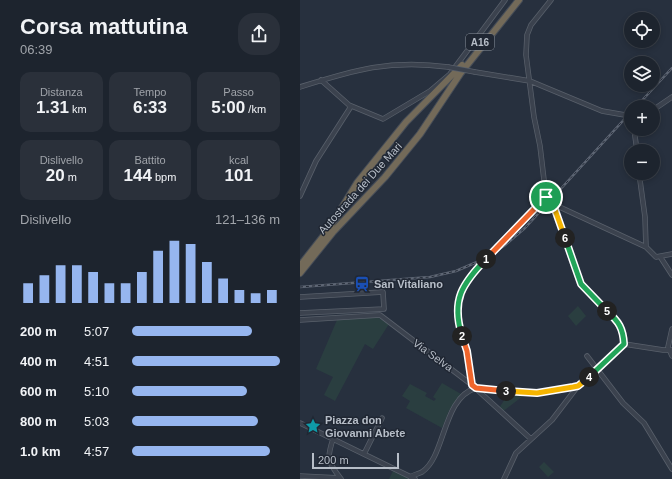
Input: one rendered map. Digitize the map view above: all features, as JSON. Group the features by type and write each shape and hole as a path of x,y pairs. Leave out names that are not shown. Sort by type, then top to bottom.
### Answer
{"highway":[{"name":"Autostrada dei Due Mari","path":"300,266 331,227 360,179 391,140 406,122 453,75 514,0"},
{"name":"Autostrada dei Due Mari","path":"300,273 333,232 385,177 417,138 460,74 519,0"}],"street":[{"path":"321,80 349,105 383,119 430,91 450,74 505,0"},
{"path":"551,0 531,25 527,35 526,55 546,197 553,204 646,247 654,256 661,258 672,254"},
{"path":"300,87 353,70 386,65 424,64 530,81 592,108 624,115"},
{"path":"660,105 672,97"},
{"path":"300,196 316,161 349,110 349,105"},
{"path":"640,180 645,217 646,247"},
{"path":"472,385 467,351 457,314 459,296 470,276 546,197"},
{"path":"553,204 581,284 619,322 623,332 624,344"},
{"path":"661,258 672,275"},
{"path":"300,297 383,292 384,309 300,313"},
{"name":"Via Selva","path":"300,320 380,315 476,388 531,439"},
{"path":"672,330 668,341 672,356"},
{"path":"624,344 670,350"},
{"path":"504,479 516,453 558,414 578,386 624,344"},
{"path":"587,356 623,403 644,423 672,469"},
{"path":"409,476 422,472 428,465 438,447 442,433 463,394 476,388 537,393 578,386"},
{"path":"364,454 382,418"},
{"path":"300,423 415,479"},
{"path":"333,439 328,452 330,465 340,479"},
{"path":"300,476 340,479"}],"green space":[{"path":"578,306 586,316 576,326 568,316"},
{"path":"377,317 389,324 373,349 365,344 335,401 324,395 333,377 316,369 337,320"},
{"path":"442,383 461,394 449,411 442,428 406,408 410,401 402,396 410,384 427,393 425,396 434,401 436,399 433,397"},
{"path":"509,393 521,393 523,396 502,412 499,408"},
{"path":"544,462 554,472 548,477 539,467"},
{"path":"393,471 409,478 410,479 389,479"}],"railway":[{"path":"642,100 672,68"},
{"path":"300,287 430,277 456,271 484,259 504,246 525,228 624,120"}],"place":[{"name":"San Vitaliano","path":"362,284"},
{"name":"Piazza don Giovanni Abete","path":"313,426"}],"route":[{"path":"546,197 553,204 558,216 581,284 619,322 623,332 624,344 578,386 537,393 484,390 476,388 472,385 472,376 467,351 459,327 457,314 459,296 464,283 470,276 495,248 528,217 546,197"}]}
